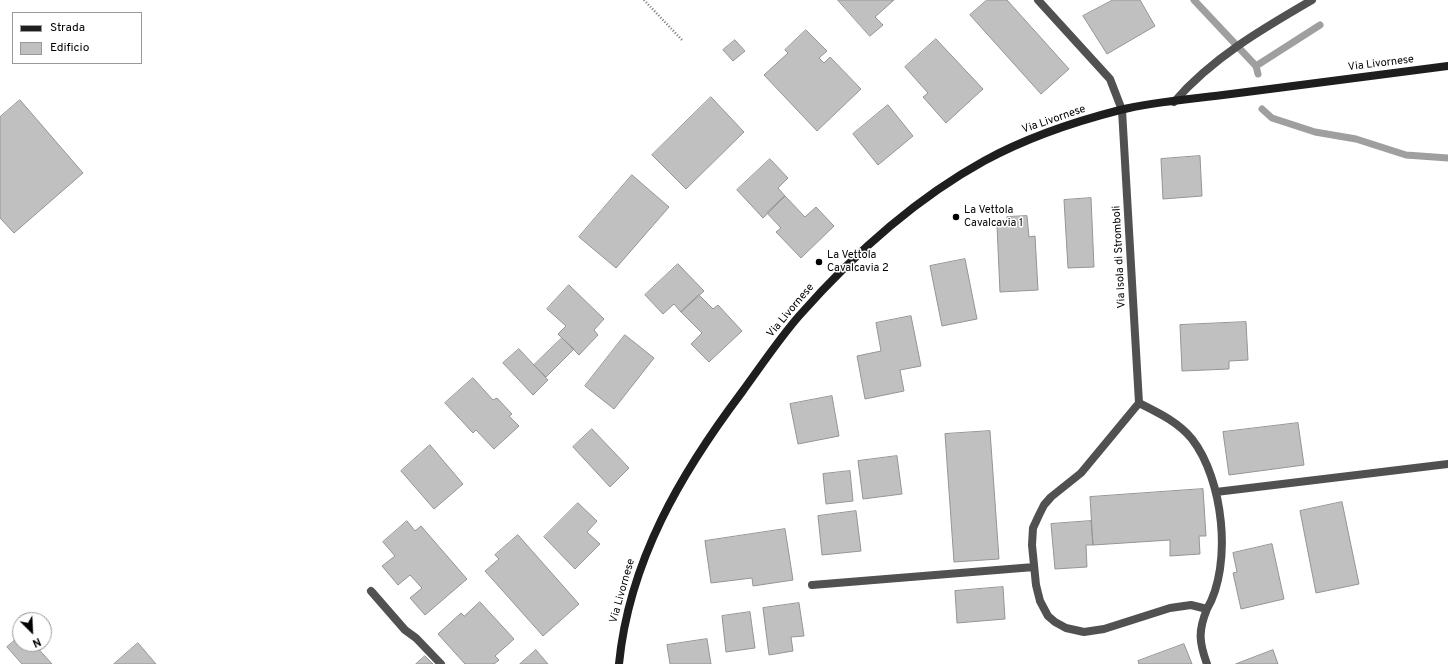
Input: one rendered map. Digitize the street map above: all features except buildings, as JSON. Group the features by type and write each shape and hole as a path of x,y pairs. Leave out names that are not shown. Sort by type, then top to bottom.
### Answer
{"street":[{"name":"Via Isola di Stromboli","path":"1038,0 1110,79 1122,110 1139,403"},
{"path":"1174,102 1190,83 1228,52 1312,0"},
{"name":"Via Livornese","path":"619,664 626,615 634,583 650,542 674,494 700,450 797,318 836,276 906,214 955,179 985,161 1020,144 1066,126 1122,110 1448,66"},
{"path":"1207,609 1191,605 1170,608 1097,630 1084,632 1066,628 1048,616 1040,601 1034,567 1033,528 1044,505 1081,473 1139,403 1164,415 1179,426 1192,439 1202,456 1216,492 1221,538 1221,562 1217,588 1201,624 1200,639 1207,664"},
{"path":"1216,492 1448,464"},
{"path":"812,585 1034,567"},
{"path":"371,591 405,630 416,638 441,664"}],"path":[{"path":"644,0 682,40"}],"waterway":[{"path":"1194,0 1256,66 1258,74"},
{"path":"1256,66 1320,25"},
{"path":"1262,109 1272,118 1315,132 1356,139 1406,155 1448,158"}],"place":[{"name":"La Vettola Cavalcavia 1","path":"956,217"},
{"name":"La Vettola Cavalcavia 2","path":"819,262"}]}
